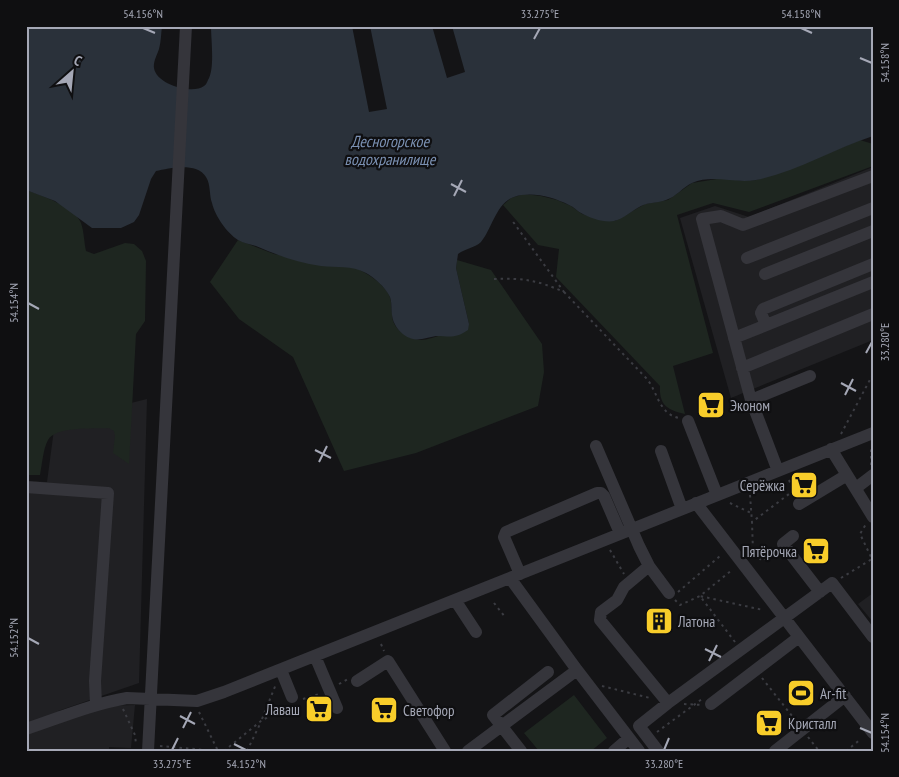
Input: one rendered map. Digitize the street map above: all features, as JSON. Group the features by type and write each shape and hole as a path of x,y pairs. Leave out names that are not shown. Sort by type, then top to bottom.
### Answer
{"street":[{"path":"153,748 151,700 158,544 186,26"},
{"path":"778,471 751,400 702,219 722,216 743,225 873,176"},
{"path":"747,258 873,208"},
{"path":"765,274 873,231"},
{"path":"766,325 761,313 763,310 873,264"},
{"path":"734,338 873,282"},
{"path":"742,368 873,314"},
{"path":"751,400 810,376"},
{"path":"688,421 717,495"},
{"path":"26,730 96,705 127,698 197,701 280,675 315,656 873,433"},
{"path":"596,446 626,531"},
{"path":"831,449 872,516"},
{"path":"661,451 682,509"},
{"path":"799,504 847,475"},
{"path":"856,488 872,476"},
{"path":"26,487 108,493 95,681 96,705"},
{"path":"639,751 577,670 557,652 539,629 515,576 504,534 601,493 669,593"},
{"path":"696,503 873,732"},
{"path":"788,540 820,592"},
{"path":"649,566 624,587 617,600 601,612 600,620 668,703"},
{"path":"658,751 639,726 832,583 873,637"},
{"path":"455,600 476,632"},
{"path":"711,704 799,637"},
{"path":"315,656 337,708"},
{"path":"357,681 388,661 445,751"},
{"path":"468,751 577,670"},
{"path":"521,751 500,726 493,716 494,713 548,672"},
{"path":"280,675 295,700"},
{"path":"775,751 845,696"},
{"path":"614,751 629,738"}],"path":[{"path":"511,219 564,292 647,379 654,388 658,402 665,411 675,417 688,421"},
{"path":"494,279 520,278 542,283 564,292"},
{"path":"842,439 840,435 873,374"},
{"path":"871,446 872,476"},
{"path":"789,480 799,504"},
{"path":"752,522 793,491"},
{"path":"750,495 753,550 762,562 788,540"},
{"path":"730,504 751,514"},
{"path":"832,583 872,559 860,534 872,516"},
{"path":"608,545 629,583"},
{"path":"720,556 672,597 680,605 700,596 732,570"},
{"path":"700,596 763,610"},
{"path":"700,596 741,650"},
{"path":"494,603 504,617"},
{"path":"756,670 819,751"},
{"path":"247,751 280,675"},
{"path":"224,751 261,721 295,700 330,690 346,678 357,681"},
{"path":"118,700 135,735 136,744"},
{"path":"153,748 218,751 198,710"},
{"path":"846,751 861,739"}],"shaded area":[{"path":"860,140 873,144 873,166 749,212 713,203 677,215 713,353 673,366 685,414 673,411 665,406 661,398 660,386 556,277 559,249 538,245 503,205 511,198 524,194 541,196 571,206 582,214 601,220 615,221 645,204 668,200 692,183 723,178 743,181 756,180 790,169"},
{"path":"873,167 873,340 731,398 680,218 715,206 749,217"},
{"path":"26,190 57,202 78,217 82,226 86,251 94,254 125,243 134,244 142,251 146,261 145,321 136,334 129,464 113,453 114,431 109,428 76,429 59,432 52,436 45,448 40,475 26,475"},
{"path":"238,240 274,254 361,270 386,290 391,300 393,319 397,329 411,338 421,340 438,336 469,324 456,268 457,260 491,270 542,344 544,372 538,406 416,453 344,471 293,357 239,319 210,282"},
{"path":"147,399 139,683 58,711 100,706 135,705 131,748 109,747 109,751 26,751 26,481 47,482 55,422"},
{"path":"873,593 873,622 858,604"},
{"path":"574,695 607,738 591,751 539,751 524,733"}],"water":[{"name":"Десногорское водохранилище","path":"26,26 162,26 160,46 154,63 156,74 161,79 175,86 191,89 205,86 210,75 212,62 211,26 873,26 873,136 786,172 756,180 700,180 692,183 670,199 644,205 614,221 593,218 563,202 549,197 521,195 514,197 508,200 499,210 481,242 458,254 456,268 469,324 468,330 456,336 416,339 409,338 396,327 390,297 380,283 366,273 349,268 312,265 296,261 242,242 234,237 226,229 216,213 206,177 196,169 183,167 156,171 151,179 139,215 134,222 121,228 92,228 55,201 26,190"}],"pier":[{"path":"352,26 370,26 387,109 369,112"},
{"path":"432,26 452,26 465,72 447,78"}],"place":[{"name":"Эконом","path":"711,405"},
{"name":"Серёжка","path":"804,485"},
{"name":"Пятёрочка","path":"816,551"},
{"name":"Латона","path":"659,621"},
{"name":"Ar-fit","path":"801,693"},
{"name":"Лаваш","path":"319,709"},
{"name":"Светофор","path":"384,710"},
{"name":"Кристалл","path":"769,723"}]}
